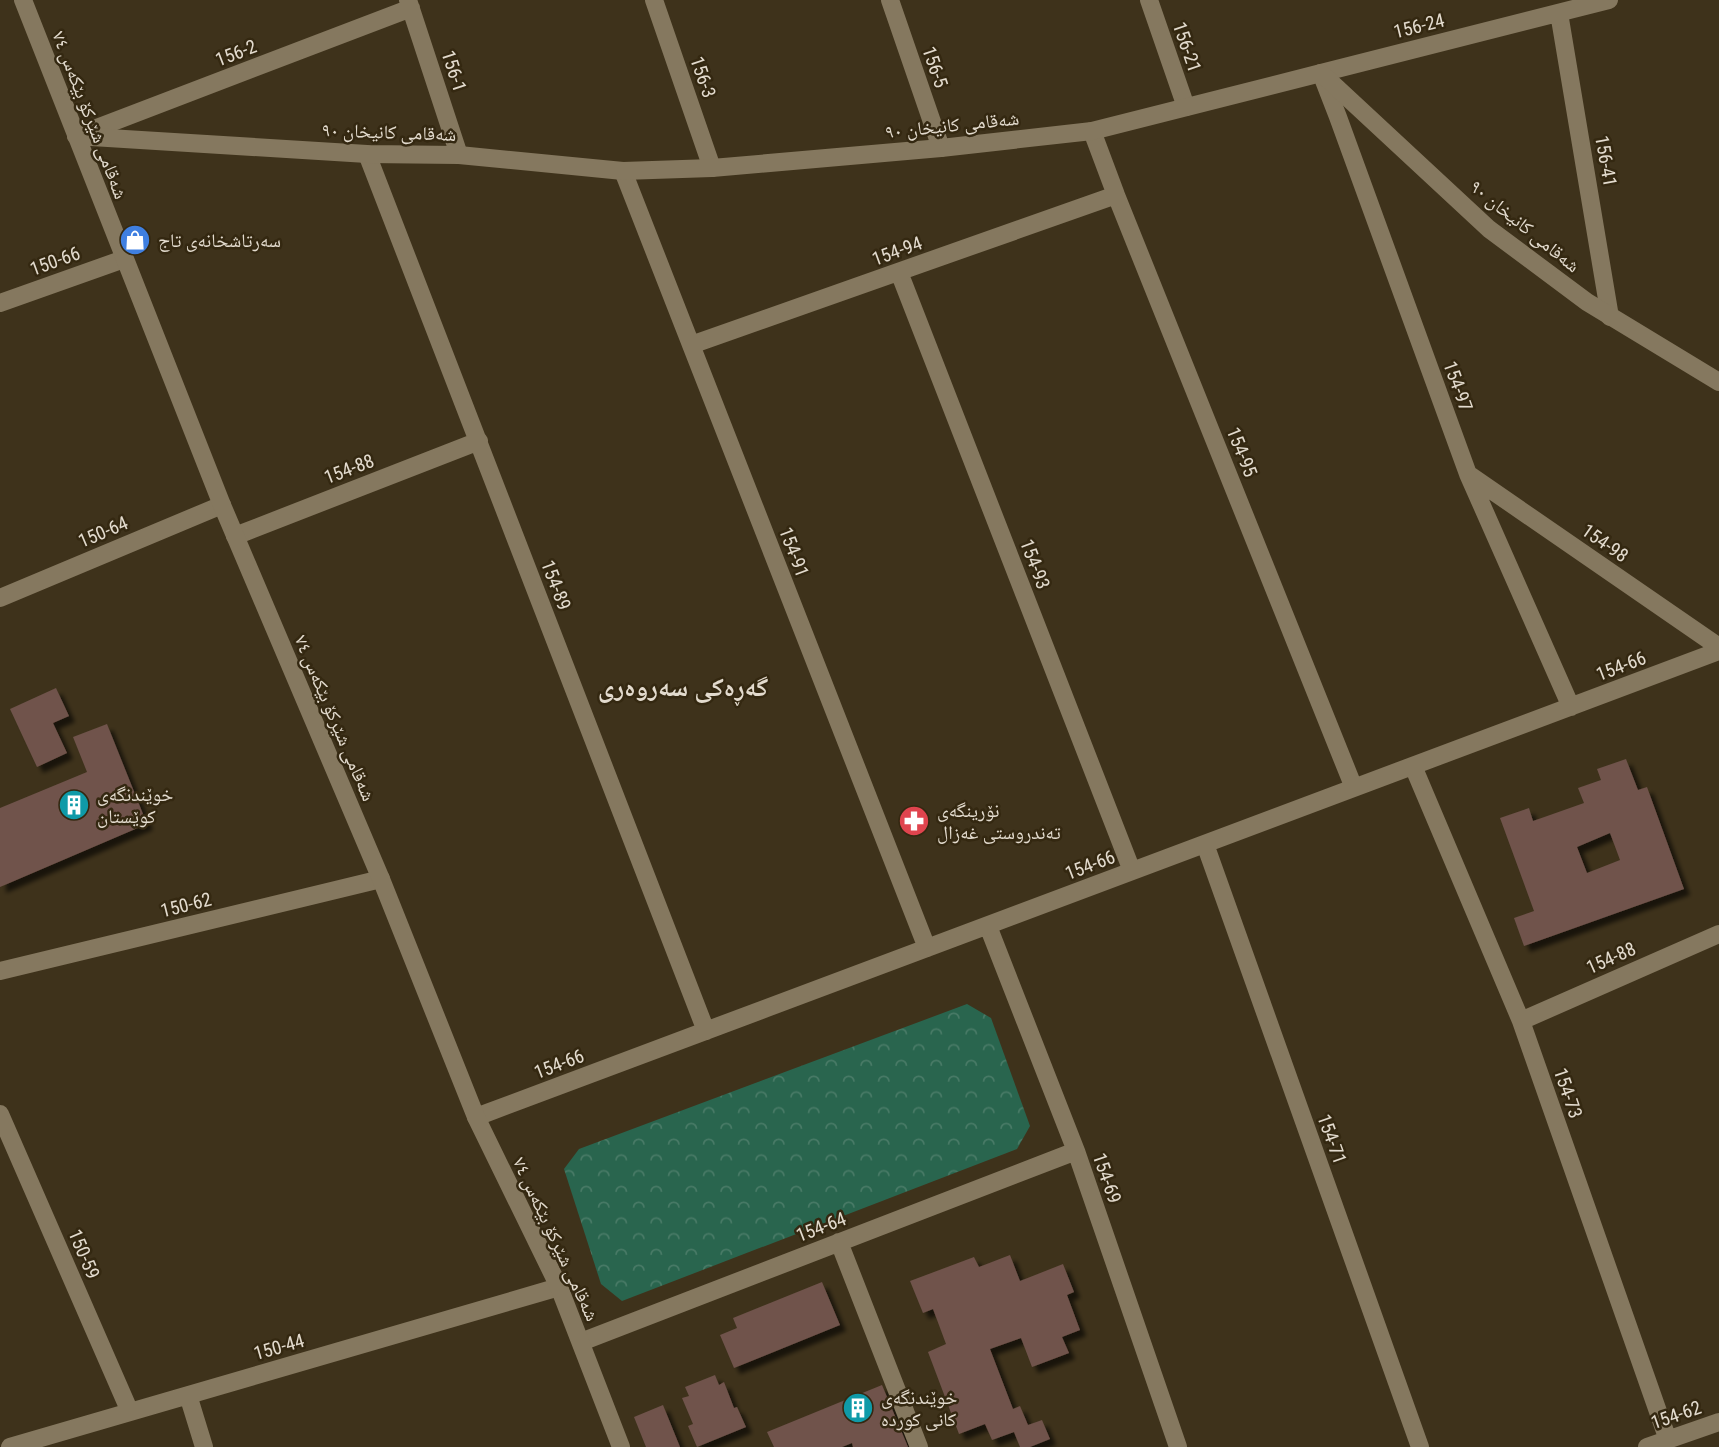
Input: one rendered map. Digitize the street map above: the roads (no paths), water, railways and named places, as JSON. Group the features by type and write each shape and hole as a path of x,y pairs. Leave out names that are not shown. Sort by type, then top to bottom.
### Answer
{"street":[{"name":"شەقامی شێرکۆ بێکەس ٧٤","path":"23,0 222,505 381,879 476,1118 559,1287 621,1447"},
{"name":"156-3","path":"654,0 712,168"},
{"name":"156-5","path":"890,0 941,148"},
{"name":"156-21","path":"1149,0 1186,107"},
{"name":"156-24","path":"1321,73 1609,0"},
{"name":"156-2","path":"76,136 409,4"},
{"name":"156-1","path":"409,4 459,155"},
{"name":"156-41","path":"1559,13 1611,317"},
{"name":"شەقامی کانیخان ٩٠","path":"76,136 368,154 459,155 623,171 712,168 941,148 1092,131 1321,73 1489,229 1587,302 1719,382"},
{"name":"154-97","path":"1321,73 1468,474 1571,707"},
{"name":"154-95","path":"1092,131 1354,788"},
{"name":"154-89","path":"368,154 706,1031"},
{"name":"154-91","path":"623,171 927,948"},
{"name":"154-94","path":"691,345 1116,195"},
{"name":"150-66","path":"0,303 124,259"},
{"name":"154-93","path":"899,272 1132,871"},
{"name":"154-88","path":"235,536 478,441"},
{"name":"154-98","path":"1468,474 1719,649"},
{"name":"150-64","path":"0,598 222,505"},
{"name":"154-66","path":"476,1118 1719,649"},
{"name":"154-73","path":"1413,766 1521,1021 1668,1440"},
{"name":"154-71","path":"1205,844 1420,1447"},
{"name":"150-62","path":"0,971 381,879"},
{"name":"154-69","path":"988,926 1076,1151 1178,1447"},
{"name":"154-88","path":"1521,1021 1719,934"},
{"name":"150-59","path":"0,1114 130,1412"},
{"name":"154-64","path":"581,1342 1076,1151"},
{"path":"839,1242 919,1447"},
{"name":"150-44","path":"10,1447 559,1287"},
{"path":"188,1395 204,1447"},
{"name":"154-62","path":"1647,1447 1719,1422"}],"place":[{"name":"سەرتاشخانەی تاج","path":"135,240"},
{"name":"خوێندنگەی کوێستان","path":"74,805"},
{"name":"نۆرینگەی تەندروستی غەزال","path":"914,821"},
{"name":"خوێندنگەی کانی کوردە","path":"858,1408"}],"district":[{"name":"گەڕەکی سەروەری","path":"683,687"}]}
